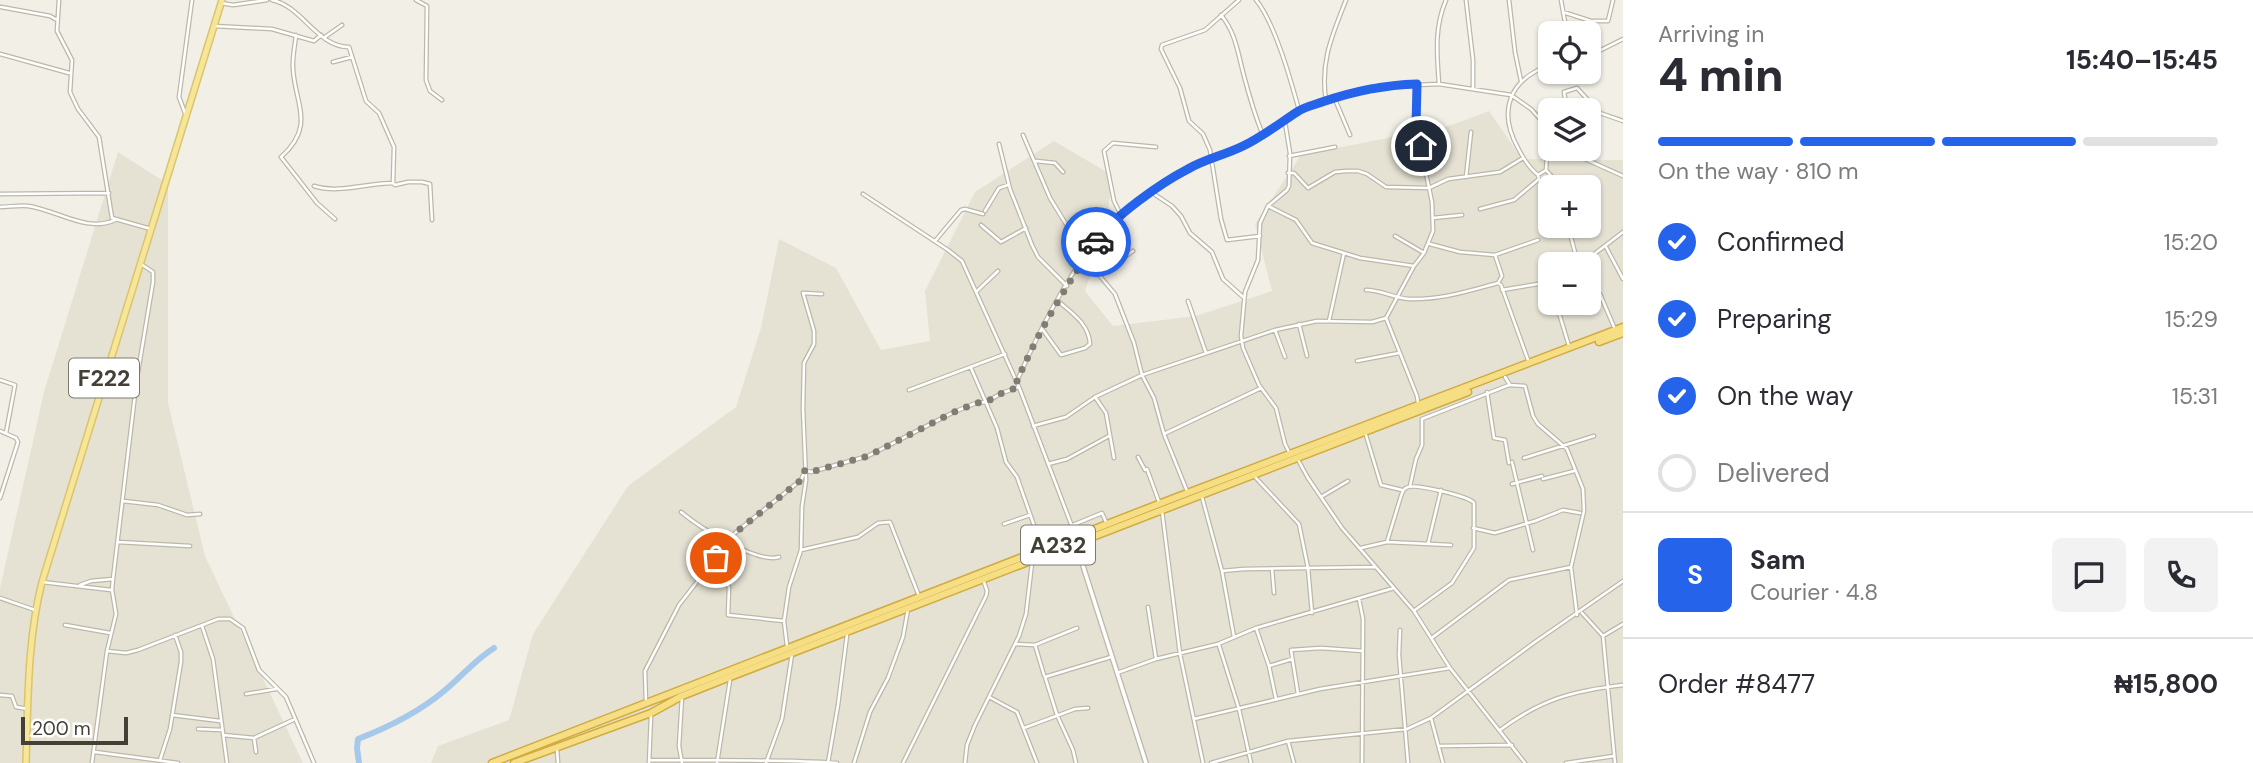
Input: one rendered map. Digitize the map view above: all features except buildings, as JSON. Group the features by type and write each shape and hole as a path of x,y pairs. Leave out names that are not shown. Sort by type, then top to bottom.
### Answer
{"highway":[{"name":"A232","path":"790,651 919,598 984,579 1185,495 1469,395 1529,363 1620,330"},
{"name":"A232","path":"514,763 556,747 646,703 908,609 1043,551 1076,541 1108,525 1253,475 1418,406 1486,386 1620,330"},
{"name":"A232","path":"492,763 651,713 682,696 776,656"}],"main road":[{"name":"F222","path":"26,763 35,610 42,582 221,1"}],"street":[{"path":"59,0 57,31 72,60 69,73 70,92 99,137 111,214 115,219 151,229"},
{"path":"186,114 179,97 192,0"},
{"path":"221,1 233,5 267,0"},
{"path":"272,0 290,8 336,46 349,47 366,101 379,113 394,146 393,183"},
{"path":"416,0 427,6 426,80 430,91 442,100"},
{"path":"1231,0 1234,5"},
{"path":"1239,0 1205,30 1162,45 1161,49 1180,88 1189,121 1203,134 1210,150 1227,240 1260,236"},
{"path":"1256,0 1286,67 1299,110"},
{"path":"1326,101 1323,79 1326,58 1346,0"},
{"path":"1438,84 1436,39 1446,0"},
{"path":"1466,0 1473,60 1473,89"},
{"path":"1509,0 1521,81"},
{"path":"1561,0 1565,21"},
{"path":"1563,12 1591,21 1608,21 1613,0"},
{"path":"1,7 50,16 57,20"},
{"path":"1221,15 1229,25 1238,47 1262,133"},
{"path":"214,25 272,29 315,41 342,25"},
{"path":"296,35 293,65 303,120 296,136 281,157 317,203 335,219"},
{"path":"1601,50 1623,39"},
{"path":"0,54 69,73"},
{"path":"333,62 352,57"},
{"path":"1538,69 1521,81 1511,95 1508,116 1511,137 1523,158 1538,175 1546,170"},
{"path":"1034,426 1066,416 1095,397 1142,375 1276,330 1299,324 1329,321 1373,322 1386,318 1424,253 1433,231 1429,188 1416,127 1417,84"},
{"path":"1017,381 1058,301 1104,230 1151,192 1190,167 1246,145 1262,133 1285,122 1299,110 1371,87 1438,84 1511,95 1538,117"},
{"path":"1565,98 1564,92 1577,88 1586,98"},
{"path":"1334,97 1350,135"},
{"path":"1601,112 1623,121"},
{"path":"1285,122 1289,156 1287,190 1268,206 1260,223 1258,260 1245,298 1241,337 1243,348 1261,388 1274,404 1285,444 1320,497 1342,528 1414,611 1468,692 1525,763"},
{"path":"1466,177 1471,132"},
{"path":"1023,135 1050,198 1088,253"},
{"path":"1121,215 1114,201 1104,151 1113,143 1156,148"},
{"path":"999,144 1009,185 1038,257 1067,286"},
{"path":"1289,156 1335,147"},
{"path":"1288,173 1294,173 1308,188 1335,172 1358,171 1385,187 1429,188 1448,179 1500,173 1523,158"},
{"path":"1036,161 1055,163 1063,172"},
{"path":"1547,161 1546,170 1550,175"},
{"path":"1590,161 1623,176"},
{"path":"1480,209 1514,200 1538,180"},
{"path":"314,186 327,190 366,184 430,184 432,220"},
{"path":"935,241 961,210 984,212 999,188 1009,185"},
{"path":"1151,192 1172,206 1181,216 1190,233 1212,252 1223,279 1245,298"},
{"path":"0,194 109,193"},
{"path":"863,194 962,261 977,291 1017,381 1072,526 1146,763"},
{"path":"0,207 29,206 81,222 106,224 115,219"},
{"path":"1268,206 1296,220 1312,243 1360,258 1414,266"},
{"path":"1433,218 1462,215"},
{"path":"981,225 1001,242 1026,228"},
{"path":"1596,252 1623,232"},
{"path":"1395,236 1424,253"},
{"path":"1428,243 1460,252 1495,255 1538,240"},
{"path":"1606,247 1623,279"},
{"path":"1099,275 1133,251"},
{"path":"1329,321 1344,253"},
{"path":"1366,290 1377,290 1399,297 1454,296 1498,283 1502,276 1495,255"},
{"path":"92,763 107,651 116,614 113,579 140,356 154,273 140,264"},
{"path":"1081,264 1099,275 1115,294 1134,343 1142,375 1154,398 1164,434 1186,487 1185,495"},
{"path":"977,291 998,271"},
{"path":"1498,283 1503,290 1529,363"},
{"path":"1503,290 1538,284"},
{"path":"766,763 782,719 790,651 783,621 789,587 801,550 805,470 804,363 814,344 814,331 803,293 822,294"},
{"path":"1601,296 1620,330"},
{"path":"1042,330 1061,355 1086,348 1090,344 1081,320 1058,301"},
{"path":"1188,301 1206,353"},
{"path":"1560,315 1570,349"},
{"path":"1386,318 1417,396 1418,406"},
{"path":"1299,324 1307,356"},
{"path":"1276,330 1285,357"},
{"path":"1357,361 1400,353"},
{"path":"909,390 1005,354"},
{"path":"971,368 997,428 1006,463 1013,470 1043,551"},
{"path":"1505,377 1509,384"},
{"path":"0,380 15,385 6,432"},
{"path":"1533,550 1505,440 1494,438 1486,386 1525,386 1533,416 1538,424 1565,447 1575,471 1585,503 1571,567 1577,615"},
{"path":"805,470 811,472 868,456 954,412 986,402 1019,387"},
{"path":"1164,434 1261,388"},
{"path":"1410,486 1422,445 1422,419 1469,395"},
{"path":"1095,397 1106,413 1114,458"},
{"path":"0,430 16,438 18,442 0,498"},
{"path":"1365,432 1381,485 1404,490"},
{"path":"1048,464 1067,459 1109,436"},
{"path":"1524,458 1594,436"},
{"path":"1138,457 1146,469 1161,507 1180,654 1203,763"},
{"path":"1514,483 1575,471"},
{"path":"1253,475 1299,524 1308,568 1312,613"},
{"path":"646,703 645,671 679,605 735,533 804,480"},
{"path":"1320,497 1348,481"},
{"path":"1387,542 1404,490 1410,486 1441,490 1473,500 1474,548 1452,583 1414,611"},
{"path":"1427,544 1441,490"},
{"path":"1201,494 1222,571 1234,637"},
{"path":"123,501 159,505 187,515 200,514"},
{"path":"1473,528 1494,533 1535,522 1563,510 1582,514"},
{"path":"681,512 701,528 753,554 775,559 779,557"},
{"path":"1039,539 1102,513 1108,525"},
{"path":"1004,524 1030,515"},
{"path":"801,550 858,537 880,522 890,522 919,598"},
{"path":"118,542 190,546"},
{"path":"1361,548 1387,542 1451,545"},
{"path":"965,763 967,745 1015,644 1026,614 1031,560"},
{"path":"1222,571 1377,567"},
{"path":"1433,638 1509,580 1571,567"},
{"path":"1272,569 1274,593"},
{"path":"705,573 723,579 735,578"},
{"path":"80,585 113,579"},
{"path":"723,579 729,587 728,615 783,621"},
{"path":"903,763 986,596 984,579"},
{"path":"42,582 112,590"},
{"path":"1210,763 1288,741 1407,729 1431,718 1623,582"},
{"path":"1117,673 1156,659 1219,644 1256,628 1394,588"},
{"path":"0,598 35,610"},
{"path":"1359,599 1363,619 1362,763"},
{"path":"1148,607 1156,659"},
{"path":"855,763 870,712 888,678 899,647 908,609"},
{"path":"1581,612 1603,636 1615,763"},
{"path":"107,651 125,653 138,650 226,618 235,621 247,636 259,670 286,697 314,763"},
{"path":"1603,636 1623,624"},
{"path":"65,625 111,634"},
{"path":"202,626 213,659 227,763"},
{"path":"1015,644 1035,645 1077,628"},
{"path":"1256,628 1269,666 1276,701"},
{"path":"1400,630 1399,655 1408,763"},
{"path":"828,763 847,632"},
{"path":"160,760 172,715 181,662 181,652 175,635"},
{"path":"1219,644 1239,709 1251,763"},
{"path":"1035,645 1057,715 1076,763"},
{"path":"1298,694 1291,650 1302,648 1363,651"},
{"path":"1045,677 1111,656"},
{"path":"1269,666 1292,659"},
{"path":"1194,719 1298,694 1450,667"},
{"path":"718,761 730,677"},
{"path":"1500,730 1527,710 1549,700 1607,686 1623,685"},
{"path":"246,694 276,689"},
{"path":"0,695 12,696 16,707 28,709"},
{"path":"682,696 679,746 682,762"},
{"path":"989,696 1017,712 1037,763"},
{"path":"1024,728 1075,709 1088,708"},
{"path":"651,713 649,761 837,763"},
{"path":"172,715 220,721"},
{"path":"1431,718 1443,763"},
{"path":"223,736 254,738 294,720"},
{"path":"198,729 222,730"},
{"path":"254,738 256,752"},
{"path":"1288,741 1294,763"},
{"path":"1439,746 1512,745"},
{"path":"556,747 558,763"},
{"path":"94,751 178,763"},
{"path":"1566,763 1615,756"}],"shaded area":[{"path":"1489,111 1522,159 1623,160 1623,763 431,763 438,746 509,720 533,634 628,486 736,407 761,328 779,239 836,268 881,350 930,341 925,291 975,192 1054,141 1112,175 1107,224 1085,291 1113,326 1196,316 1272,291 1255,224 1301,155 1449,126"},
{"path":"118,152 168,184 168,403 205,556 303,763 0,763 0,588 44,392"}],"waterway":[{"path":"359,763 358,739 424,706 494,648"}],"way so far":[{"path":"716,558 735,533 801,480 805,470 811,472 868,456 954,412 986,402 1019,387 1017,381 1030,352 1058,301 1096,242"}],"route":[{"path":"1096,242 1104,230 1121,215 1176,175 1246,145 1262,133 1285,122 1299,110 1341,94 1371,87 1417,84 1416,127 1421,146"}]}
